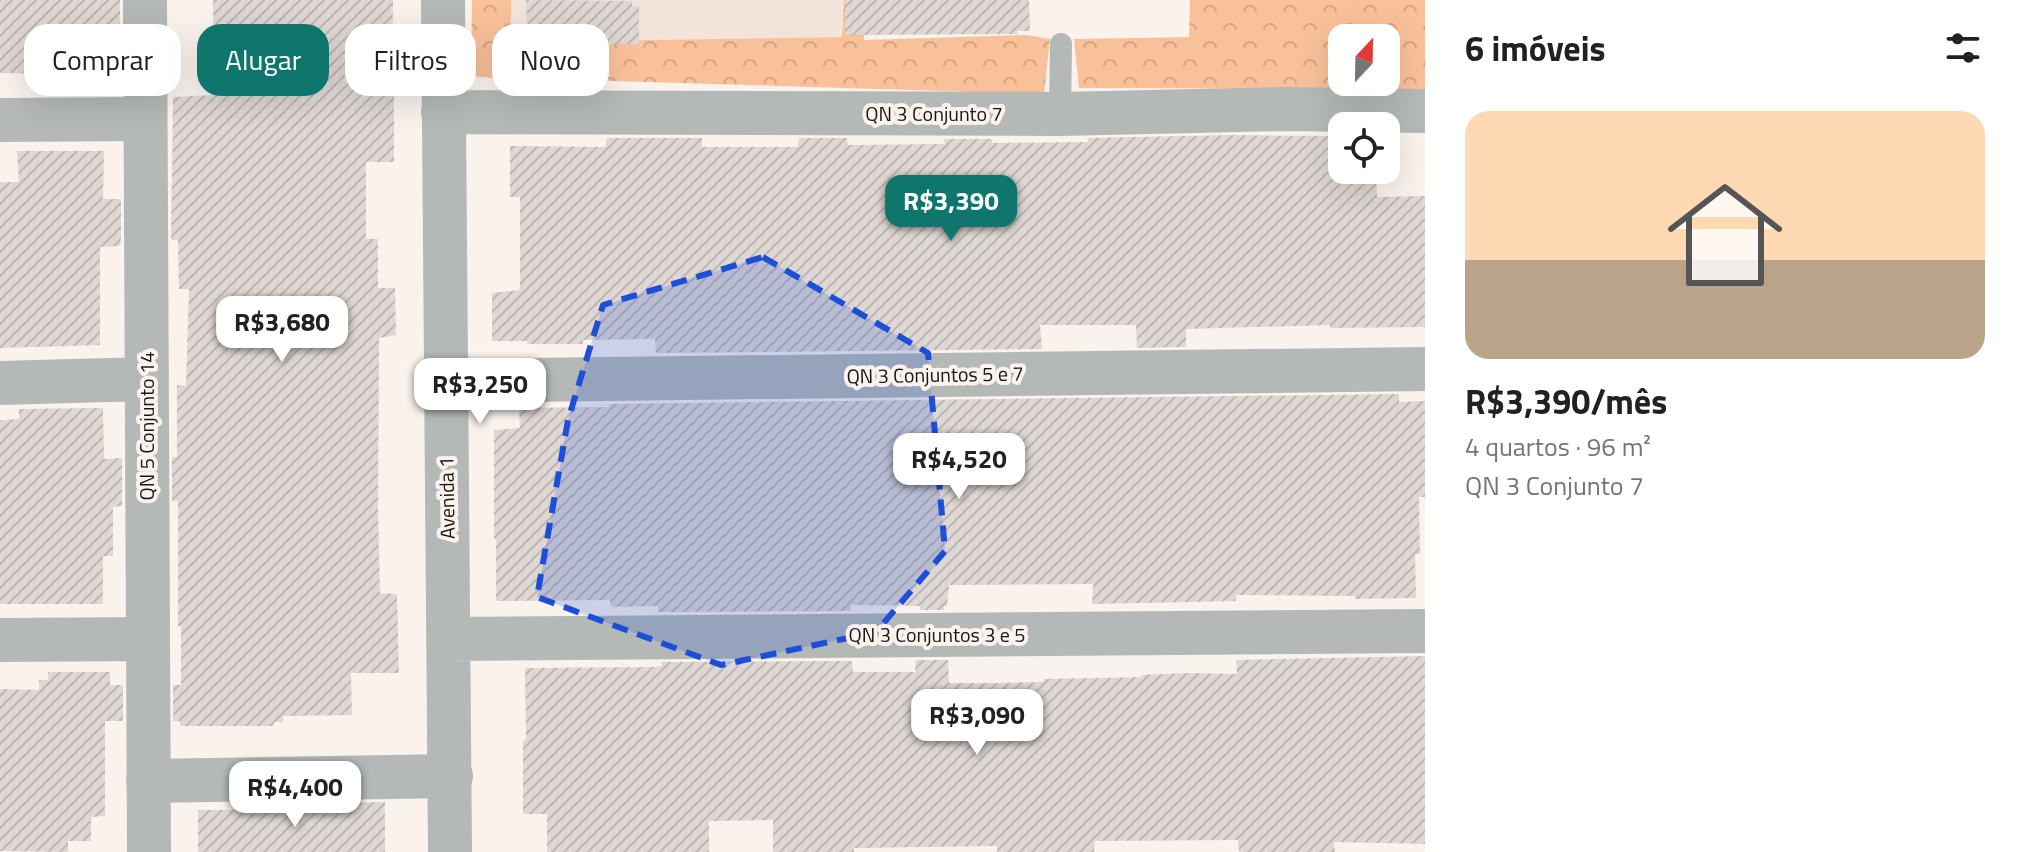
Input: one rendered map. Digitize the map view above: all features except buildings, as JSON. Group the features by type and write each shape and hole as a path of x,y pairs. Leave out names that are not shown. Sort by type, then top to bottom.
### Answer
{"street":[{"name":"QN 5 Conjunto 14","path":"145,0 149,852"},
{"name":"Avenida 1","path":"443,0 450,852"},
{"name":"QN 3 Conjunto 7","path":"443,112 1060,114 1284,109 1425,111"},
{"path":"0,120 145,119"},
{"name":"QN 3 Conjuntos 5 e 7","path":"446,381 1425,369"},
{"path":"0,383 146,379"},
{"name":"QN 3 Conjuntos 3 e 5","path":"449,639 1425,631"},
{"path":"0,640 148,639"},
{"path":"148,781 451,776"}],"lane":[{"path":"1060,114 1061,44"}],"highlighted area":[{"path":"763,257 928,353 945,551 876,632 721,665 537,597 568,420 603,305"}],"shaded area":[{"path":"511,0 844,0 842,37 609,41 609,24 511,24"}],"green space":[{"path":"472,0 511,0 511,24 492,24 492,78 476,76 476,24 472,24"},
{"path":"844,0 865,0 864,40 1027,35 1050,39 1044,94 609,81 609,42 842,37"},
{"path":"1190,0 1425,0 1425,89 1400,89 1400,24 1328,24 1328,89 1079,88 1074,39 1189,37"}]}
